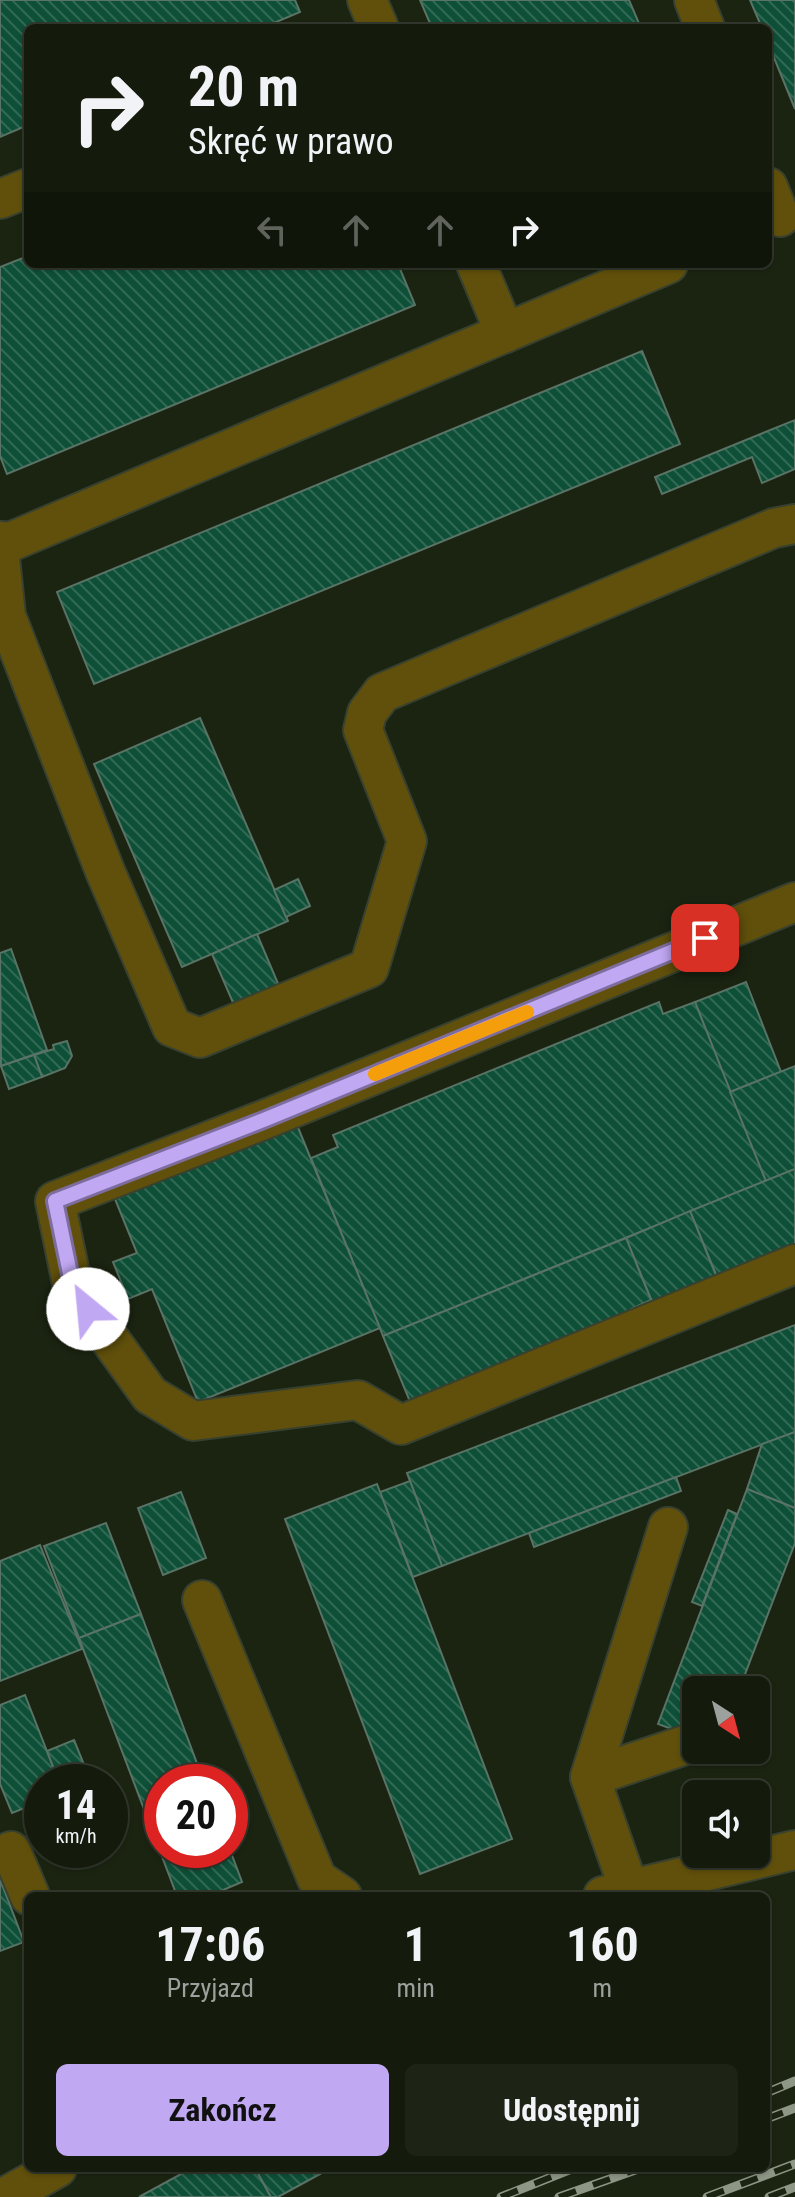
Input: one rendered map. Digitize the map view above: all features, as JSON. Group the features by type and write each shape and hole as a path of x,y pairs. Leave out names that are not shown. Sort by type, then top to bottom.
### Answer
{"street":[{"path":"367,0 377,24"},
{"path":"694,0 703,24"},
{"path":"0,199 24,190"},
{"path":"478,268 505,333"},
{"path":"0,541 10,542 659,268"},
{"path":"0,558 6,616 105,871 172,1027 200,1038 369,968 407,841 363,730 367,713 382,693 774,528 795,524"},
{"path":"794,903 266,1119 55,1201 73,1288 150,1395 193,1421 358,1400 401,1425 795,1264"},
{"path":"668,1527 590,1777 616,1892 795,1850"},
{"path":"202,1600 317,1879 336,1892"},
{"path":"590,1777 682,1746"},
{"path":"11,1851 28,1892"},
{"path":"5,2197 50,2172"}],"building":[{"path":"0,0 295,0 300,12 272,24 24,24 24,127 0,137"},
{"path":"420,0 629,0 639,24 430,24"},
{"path":"750,0 795,0 795,109 772,53 772,24 760,24"},
{"path":"24,258 24,268 400,268 415,305 7,474 0,456 0,267"},
{"path":"642,351 680,444 94,684 57,592"},
{"path":"795,420 795,469 762,483 752,457 662,494 655,477"},
{"path":"200,718 288,921 182,967 94,764"},
{"path":"298,879 310,906 286,917 274,890"},
{"path":"257,934 279,986 234,1005 212,954"},
{"path":"11,949 47,1050 1,1066 0,953"},
{"path":"746,982 781,1072 730,1092 695,1002"},
{"path":"659,1002 663,1014 695,1002 766,1181 383,1336 311,1158 338,1147 333,1135"},
{"path":"67,1041 72,1056 65,1068 42,1077 34,1055"},
{"path":"34,1055 42,1077 9,1089 1,1066"},
{"path":"795,1066 795,1169 766,1181 730,1092"},
{"path":"297,1125 380,1328 198,1402 152,1289 128,1299 113,1262 137,1253 115,1199"},
{"path":"795,1169 795,1252 719,1282 690,1211"},
{"path":"690,1211 717,1278 653,1304 626,1238"},
{"path":"626,1238 651,1300 631,1309 635,1319 413,1409 383,1336"},
{"path":"795,1325 795,1432 442,1566 407,1473"},
{"path":"795,1432 795,1508 747,1489 762,1444"},
{"path":"676,1477 681,1491 534,1547 529,1533"},
{"path":"410,1481 442,1566 413,1577 380,1492"},
{"path":"377,1484 512,1839 420,1874 285,1519"},
{"path":"747,1489 795,1508 795,1543 744,1676 682,1676 682,1733 658,1724"},
{"path":"181,1492 206,1558 163,1575 138,1508"},
{"path":"728,1510 737,1514 702,1606 692,1602"},
{"path":"106,1523 141,1614 79,1638 44,1546"},
{"path":"40,1545 82,1649 0,1681 0,1561"},
{"path":"141,1614 197,1764 144,1764 144,1809 79,1638"},
{"path":"25,1695 52,1764 24,1764 24,1808 12,1813 0,1784 0,1705"},
{"path":"74,1740 84,1764 52,1764 47,1751"},
{"path":"166,1868 237,1868 242,1882 218,1892 175,1892"},
{"path":"0,1879 24,1942 0,1951"},
{"path":"185,2172 257,2172 271,2197 139,2197"},
{"path":"257,2172 324,2172 278,2197 271,2197"}],"railway":[{"path":"770,2091 795,2081"},
{"path":"770,2117 795,2108"},
{"path":"707,2197 795,2164"},
{"path":"501,2197 564,2172"},
{"path":"559,2197 630,2172"},
{"path":"769,2197 795,2187"}],"slow traffic":[{"path":"375,1074 527,1012"}],"route":[{"path":"88,1309 73,1288 55,1201 266,1119 705,938"}]}
